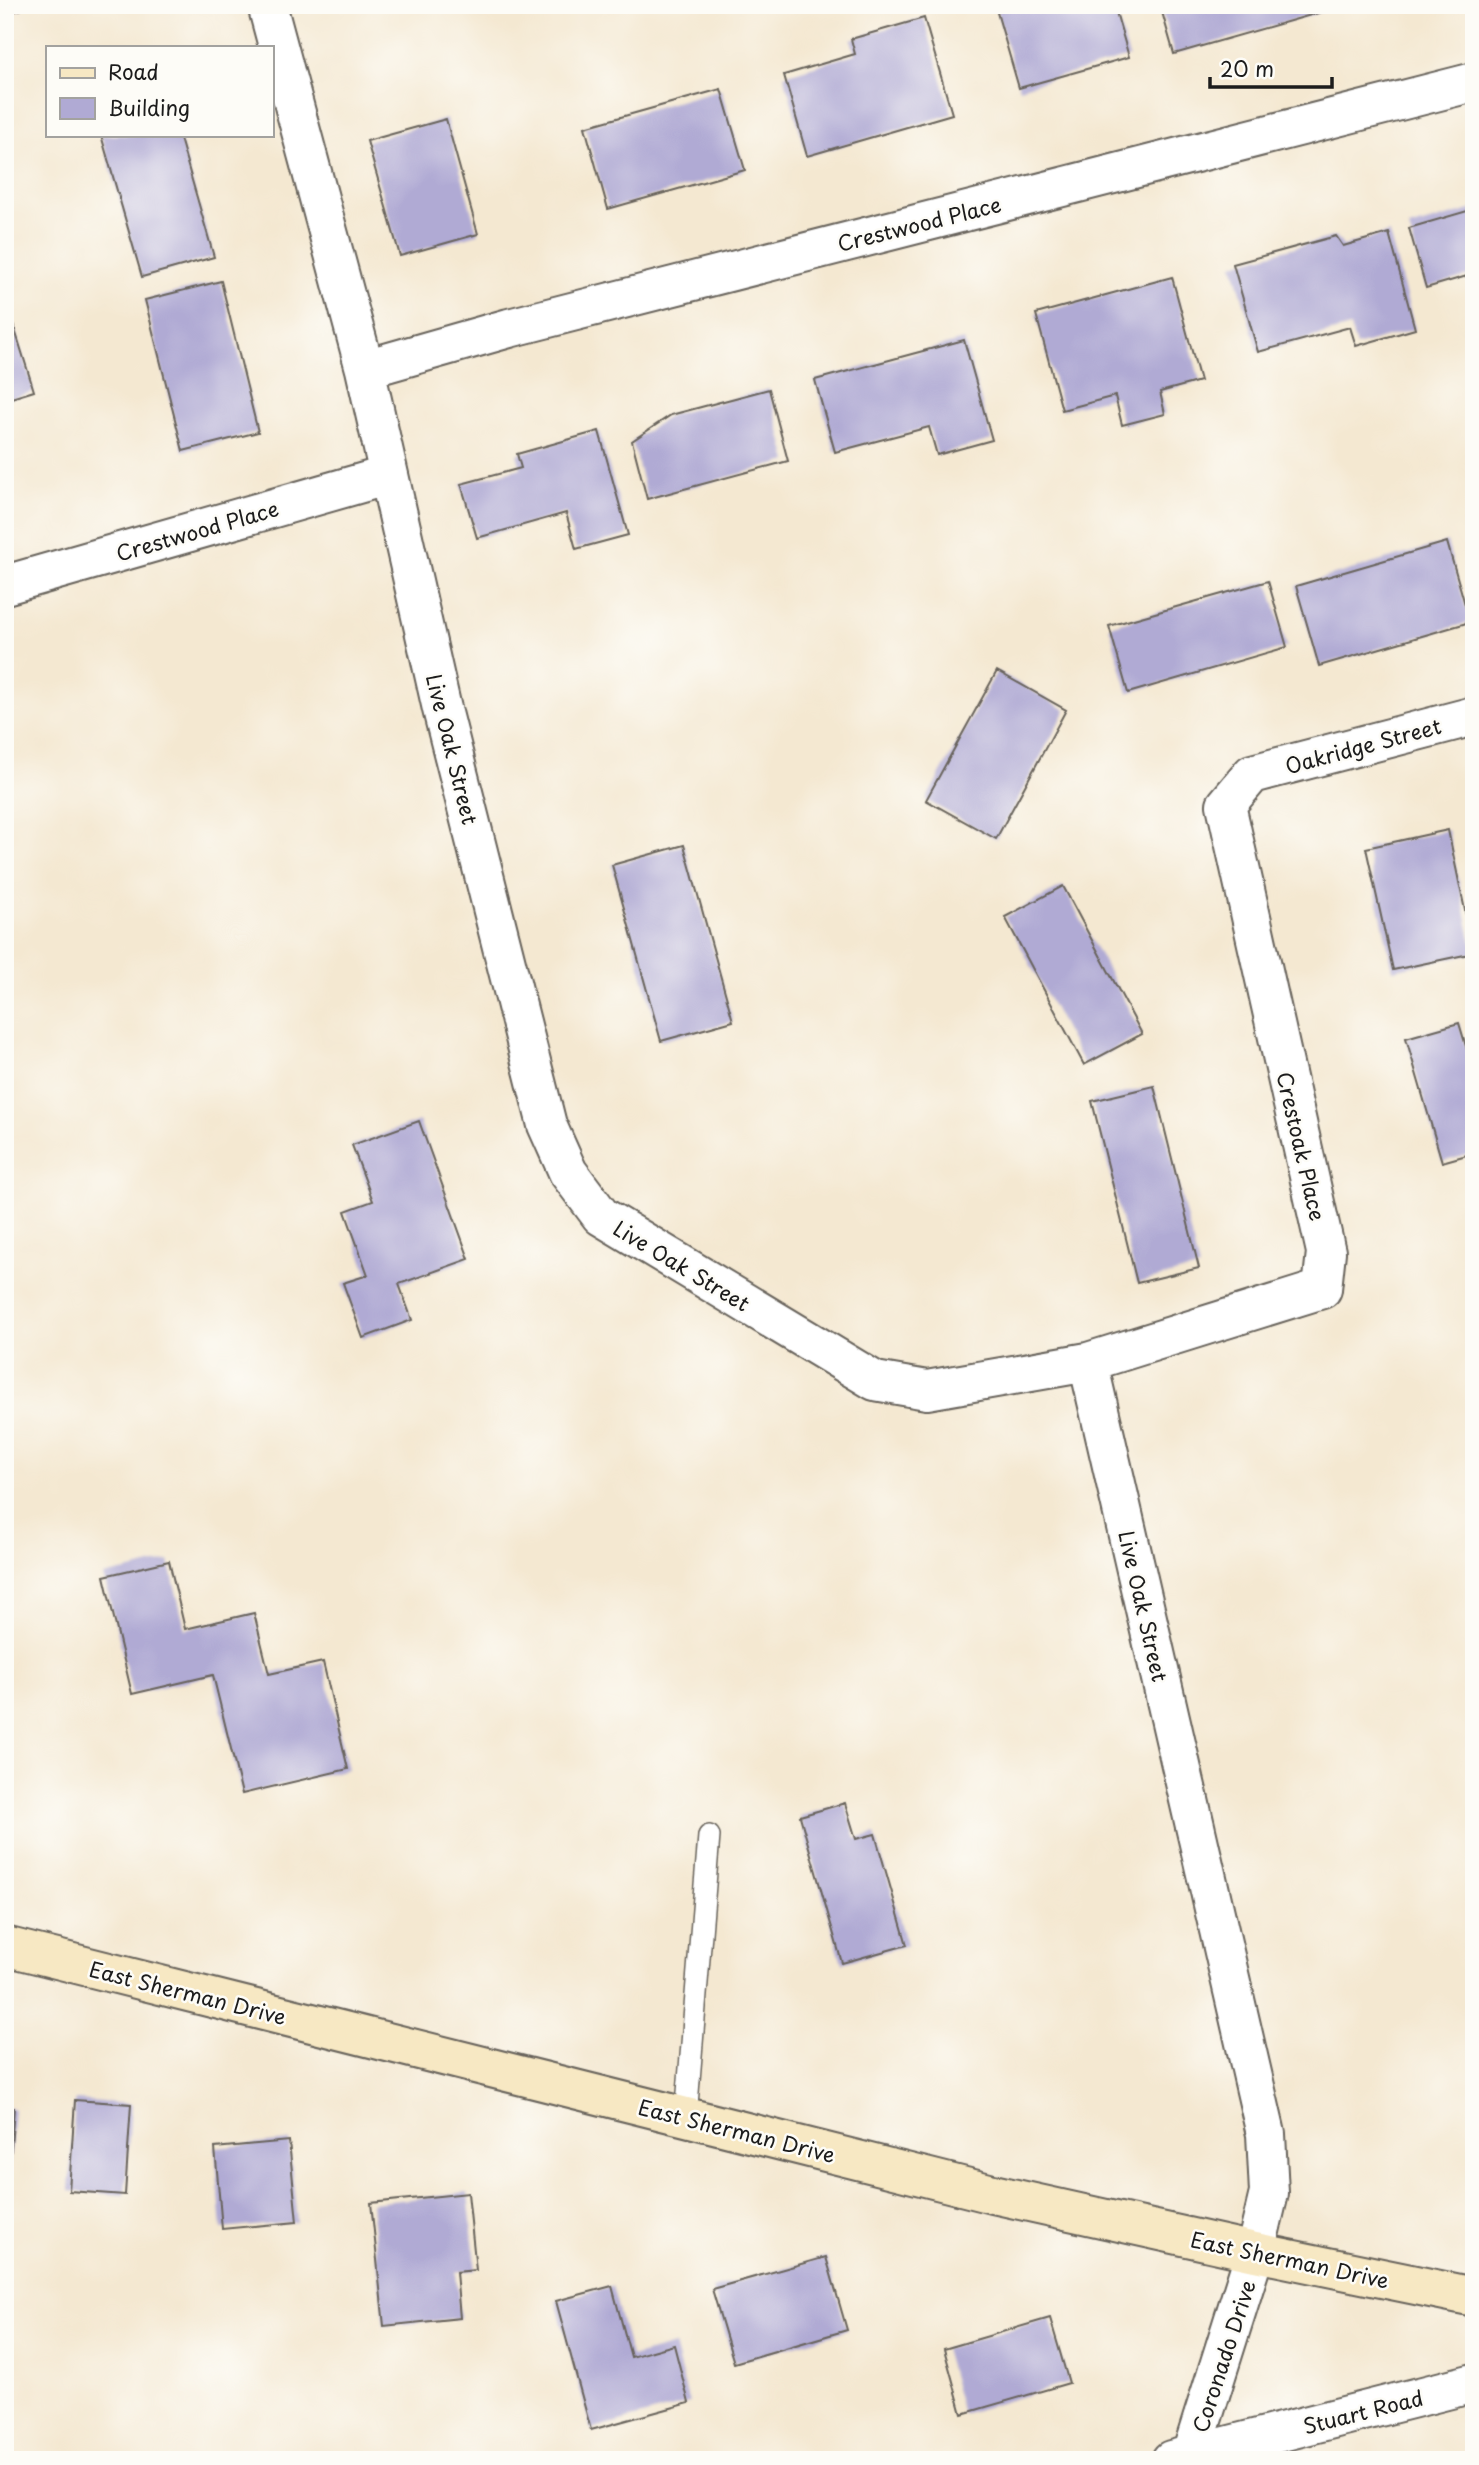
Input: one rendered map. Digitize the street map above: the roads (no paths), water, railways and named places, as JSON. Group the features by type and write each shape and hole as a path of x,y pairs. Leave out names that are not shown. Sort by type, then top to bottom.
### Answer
{"main road":[{"name":"East Sherman Drive","path":"5,1946 993,2194 1474,2297"}],"street":[{"name":"Live Oak Street","path":"267,5 365,369 442,709 547,1125 568,1172 601,1216 875,1381 927,1390 1088,1362 1266,2134 1269,2193 1255,2252"},
{"name":"Crestwood Place","path":"365,369 523,324 1474,82"},
{"name":"Crestwood Place","path":"5,585 389,475"},
{"name":"Oakridge Street","path":"1252,774 1474,716"},
{"name":"Crestoak Place","path":"1088,1362 1322,1289 1326,1252 1226,805 1252,774"},
{"name":"Coronado Drive","path":"1184,2458 1255,2252"},
{"name":"Stuart Road","path":"1184,2458 1474,2383"}],"lane":[{"path":"687,2117 709,1836"}]}
